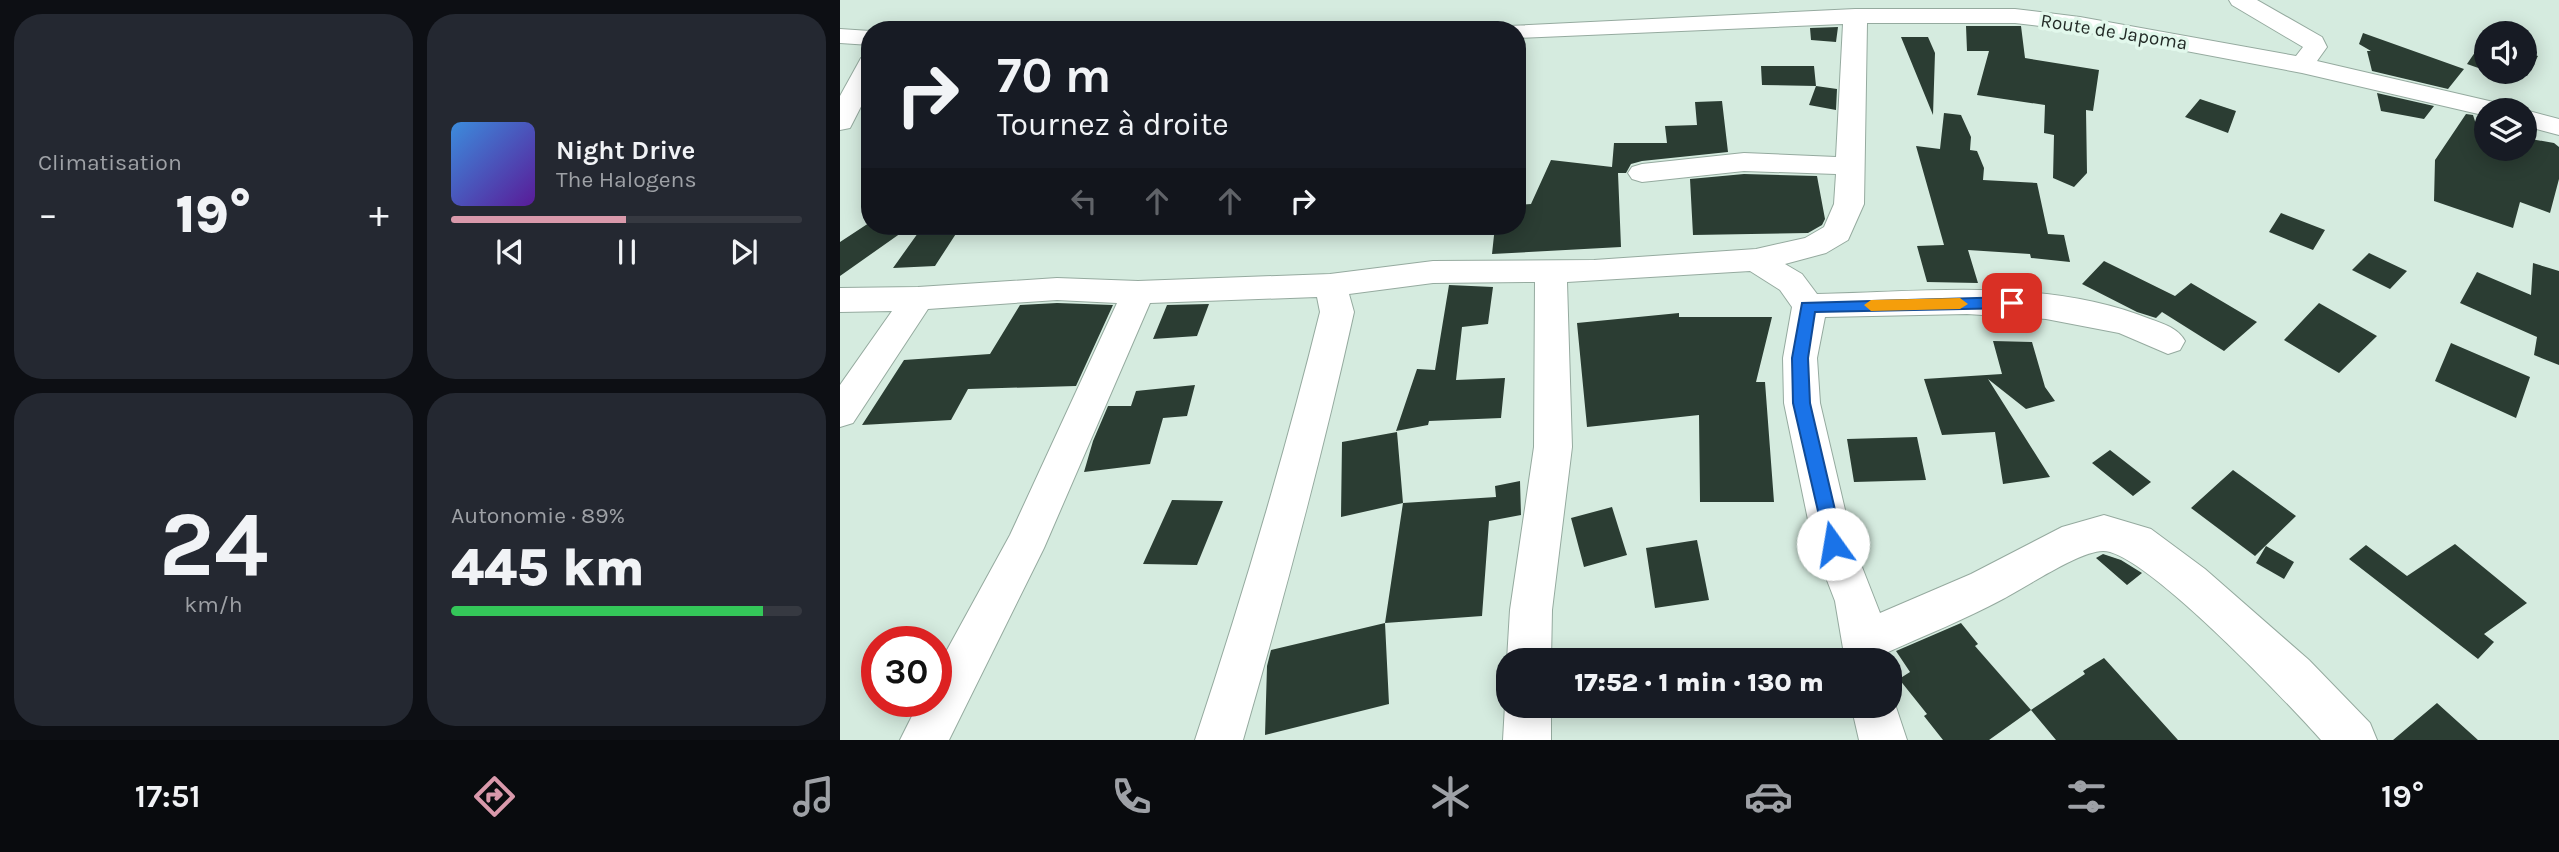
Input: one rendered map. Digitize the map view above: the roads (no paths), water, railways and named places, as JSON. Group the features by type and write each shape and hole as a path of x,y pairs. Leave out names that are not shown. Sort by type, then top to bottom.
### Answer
{"street":[{"path":"2240,0 2313,42 2315,47 2302,65"},
{"path":"840,300 918,299 1057,289 1138,292 1330,285 1433,272 1551,271 1756,260 1815,246 1837,233 1849,204 1855,16"},
{"name":"Route de Japoma","path":"1526,31 1855,16 2015,16 2080,24 2302,65 2474,106"},
{"path":"840,36 861,37"},
{"path":"840,122 861,81"},
{"path":"2537,121 2559,127"},
{"path":"1642,173 1744,162 1850,166"},
{"path":"1756,260 1781,273 1808,306 1808,320 1800,358 1802,403 1833,544 1856,601 1866,648"},
{"path":"1530,648 1531,610 1553,447 1551,271"},
{"path":"1219,740 1270,576 1304,449 1337,312 1330,285"},
{"path":"924,740 1024,548 1138,292"},
{"path":"840,413 918,299"},
{"path":"1808,306 2012,303 2088,313 2126,323 2168,341"},
{"path":"1870,648 2076,541 2104,533 2137,542 2190,583 2293,675 2353,740"},
{"path":"1527,740 1528,718"},
{"path":"1877,718 1883,740"}]}
